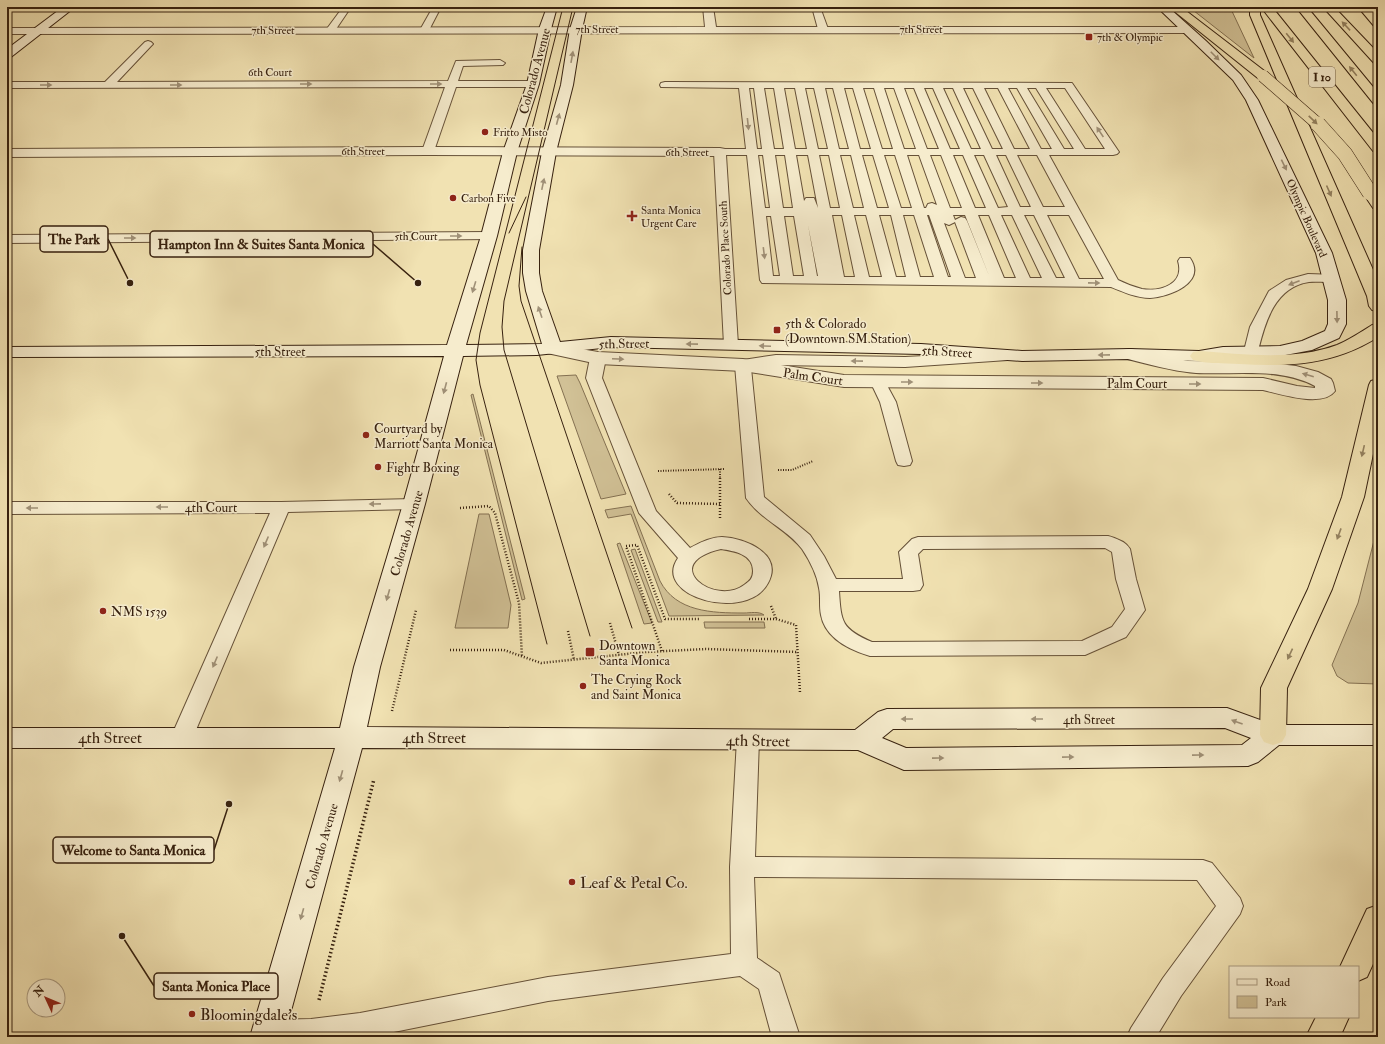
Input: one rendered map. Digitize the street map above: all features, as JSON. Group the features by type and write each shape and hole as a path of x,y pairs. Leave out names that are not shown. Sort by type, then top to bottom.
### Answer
{"highway":[{"path":"1174,7 1263,76 1302,109 1327,134 1349,160 1374,199"},
{"path":"1255,7 1255,15 1376,296 1378,306"},
{"name":"I 10","path":"1266,7 1378,148"},
{"name":"I 10","path":"1301,7 1378,101"},
{"path":"1328,7 1378,60"},
{"path":"1363,7 1378,24"},
{"path":"1199,356 1286,359 1317,355 1342,349 1378,329"},
{"path":"1273,735 1274,688 1320,589 1353,498 1378,385"},
{"path":"1356,966 1378,919"},
{"path":"1323,1037 1332,1018"}],"main road":[{"path":"7,55 70,7"},
{"name":"Colorado Avenue","path":"268,1035 352,738 367,667 414,504 455,350 489,236 510,152 532,84 545,29 552,7"},
{"path":"552,349 534,291 531,250 536,216 549,152 567,85 576,29 582,7"},
{"path":"708,7 711,29"},
{"name":"Olympic Boulevard","path":"1162,7 1237,78 1252,100 1302,202 1324,253 1337,300 1337,324 1333,334 1322,340 1306,346 1280,351 1224,352 1199,356"},
{"name":"7th Street","path":"7,31 545,29 1186,30"},
{"name":"6th Street","path":"7,153 428,151 720,152"},
{"name":"5th Street","path":"7,352 552,349 611,342 921,349 1022,356 1130,354 1199,356"},
{"name":"5th Street","path":"552,349 598,358 743,365"},
{"name":"Palm Court","path":"743,365 844,381 1263,384 1297,392 1315,394 1325,390 1324,383 1315,377 1300,373 1272,369 1194,367 1130,354"},
{"name":"4th Street","path":"861,740 888,719 1227,718 1273,735 1376,735"},
{"name":"4th Street","path":"7,738 392,737 861,740 904,758 1248,755 1273,735"}],"lane":[{"path":"331,30 347,7"},
{"path":"425,30 437,7"},
{"path":"816,7 823,29"},
{"path":"108,85 148,44"},
{"path":"428,151 458,63 500,63"},
{"name":"6th Court","path":"7,85 532,84"},
{"path":"665,85 1068,85 1116,156 1082,152 720,152"},
{"path":"901,85 1066,152"},
{"path":"901,85 1082,152"},
{"path":"901,85 1001,152 1074,211 1113,283"},
{"path":"901,85 1001,152"},
{"path":"901,85 1001,152"},
{"path":"901,85 1001,152"},
{"path":"901,85 1001,152"},
{"path":"870,250 890,211 912,152 901,85"},
{"path":"901,85 912,152 986,211 1057,282"},
{"path":"901,85 912,152 986,211 1057,282"},
{"path":"792,280 794,211 823,152 901,85"},
{"path":"811,280 794,211 823,152 901,85"},
{"path":"794,211 823,152 901,85"},
{"path":"823,152 901,85"},
{"path":"823,152 901,85"},
{"path":"744,86 767,280 892,279 971,282 1113,283 1142,293 1163,291 1179,284 1187,278 1188,267 1185,261"},
{"name":"Colorado Place South","path":"720,152 731,345"},
{"path":"823,152 914,232"},
{"path":"823,152 890,211 942,281"},
{"path":"823,152 846,258"},
{"path":"971,282 986,211 1001,152"},
{"path":"971,282 986,211 1001,152"},
{"path":"1001,152 986,211 1005,282"},
{"path":"1001,152 986,211 1025,282"},
{"path":"794,211 825,280"},
{"path":"836,211 850,279"},
{"path":"836,211 850,279"},
{"path":"889,232 890,211"},
{"path":"890,211 892,279"},
{"path":"890,211 892,279"},
{"path":"759,212 1074,211"},
{"name":"5th Court","path":"7,239 489,236"},
{"path":"892,279 893,246"},
{"path":"924,267 929,281"},
{"path":"1251,351 1257,327 1274,294 1291,283 1308,278 1332,278"},
{"path":"828,585 913,585 908,552 918,543 1108,542 1121,549 1126,579 1135,610 1119,632 1085,648 870,649 853,642 839,631 832,620 828,585 821,567 808,545 798,534 761,507 755,498 743,365 776,360 905,362 1022,356"},
{"path":"598,358 594,378 648,513 688,556"},
{"path":"878,381 888,402 904,461"},
{"name":"4th Court","path":"7,508 282,507 414,504"},
{"path":"182,737 282,507"},
{"path":"721,544 734,544 746,548 755,554 762,562 765,570 763,579 756,587 746,593 734,597 720,597 707,595 695,590 687,582 683,574 684,565 688,556 708,545 721,544"},
{"path":"744,964 742,867 748,739"},
{"path":"742,867 1203,870 1231,906 1172,987 1141,1037"},
{"path":"268,1035 311,1032 360,1026 548,989 744,964 770,982 786,1037"}],"path":[{"path":"774,470 792,470 813,462"},
{"path":"652,471 720,469 721,544"},
{"path":"669,493 677,503 720,504"},
{"path":"460,508 489,506 494,513 519,603 522,657"},
{"path":"764,619 776,619 796,625 800,693"},
{"path":"652,623 662,651"},
{"path":"610,624 619,655"},
{"path":"568,632 574,660"},
{"path":"450,650 504,650 541,663 662,651 706,649 798,652"},
{"path":"311,1032 373,785"}],"green space":[{"path":"1189,7 1230,7 1254,58"},
{"path":"576,375 626,494 601,499 557,376"},
{"path":"473,394 525,599 522,600 471,395"},
{"path":"631,506 660,581 675,599 696,609 732,613 757,613 764,615 669,616 631,514 608,518 605,510"},
{"path":"479,514 489,514 511,605 508,628 455,628"},
{"path":"1378,525 1378,684 1348,683 1337,676 1332,665 1358,603"},
{"path":"620,543 652,623 644,624 617,544"},
{"path":"635,549 662,622 658,622 631,550"},
{"path":"704,622 764,622 765,628 705,628"}],"tram line":[{"path":"547,644 480,385 476,360 480,333 563,7"},
{"path":"573,7 504,301 502,327 504,350 590,636"},
{"path":"509,233 526,197"},
{"path":"522,247 519,286 521,301 632,628"}],"place":[{"name":"7th & Olympic","path":"1089,37"},
{"name":"Fritto Misto","path":"485,132"},
{"name":"Carbon Five","path":"453,198"},
{"name":"Santa Monica Urgent Care","path":"632,216"},
{"name":"The Park","path":"130,283"},
{"name":"Hampton Inn & Suites Santa Monica","path":"418,283"},
{"name":"5th & Colorado (Downtown SM Station)","path":"777,330"},
{"name":"Courtyard by Marriott Santa Monica","path":"366,435"},
{"name":"Fightr Boxing","path":"378,467"},
{"name":"NMS 1539","path":"103,611"},
{"name":"Downtown Santa Monica","path":"590,652"},
{"name":"The Crying Rock and Saint Monica","path":"583,686"},
{"name":"Welcome to Santa Monica","path":"229,804"},
{"name":"Leaf & Petal Co.","path":"572,882"},
{"name":"Santa Monica Place","path":"122,936"},
{"name":"Bloomingdale's","path":"192,1014"}]}
